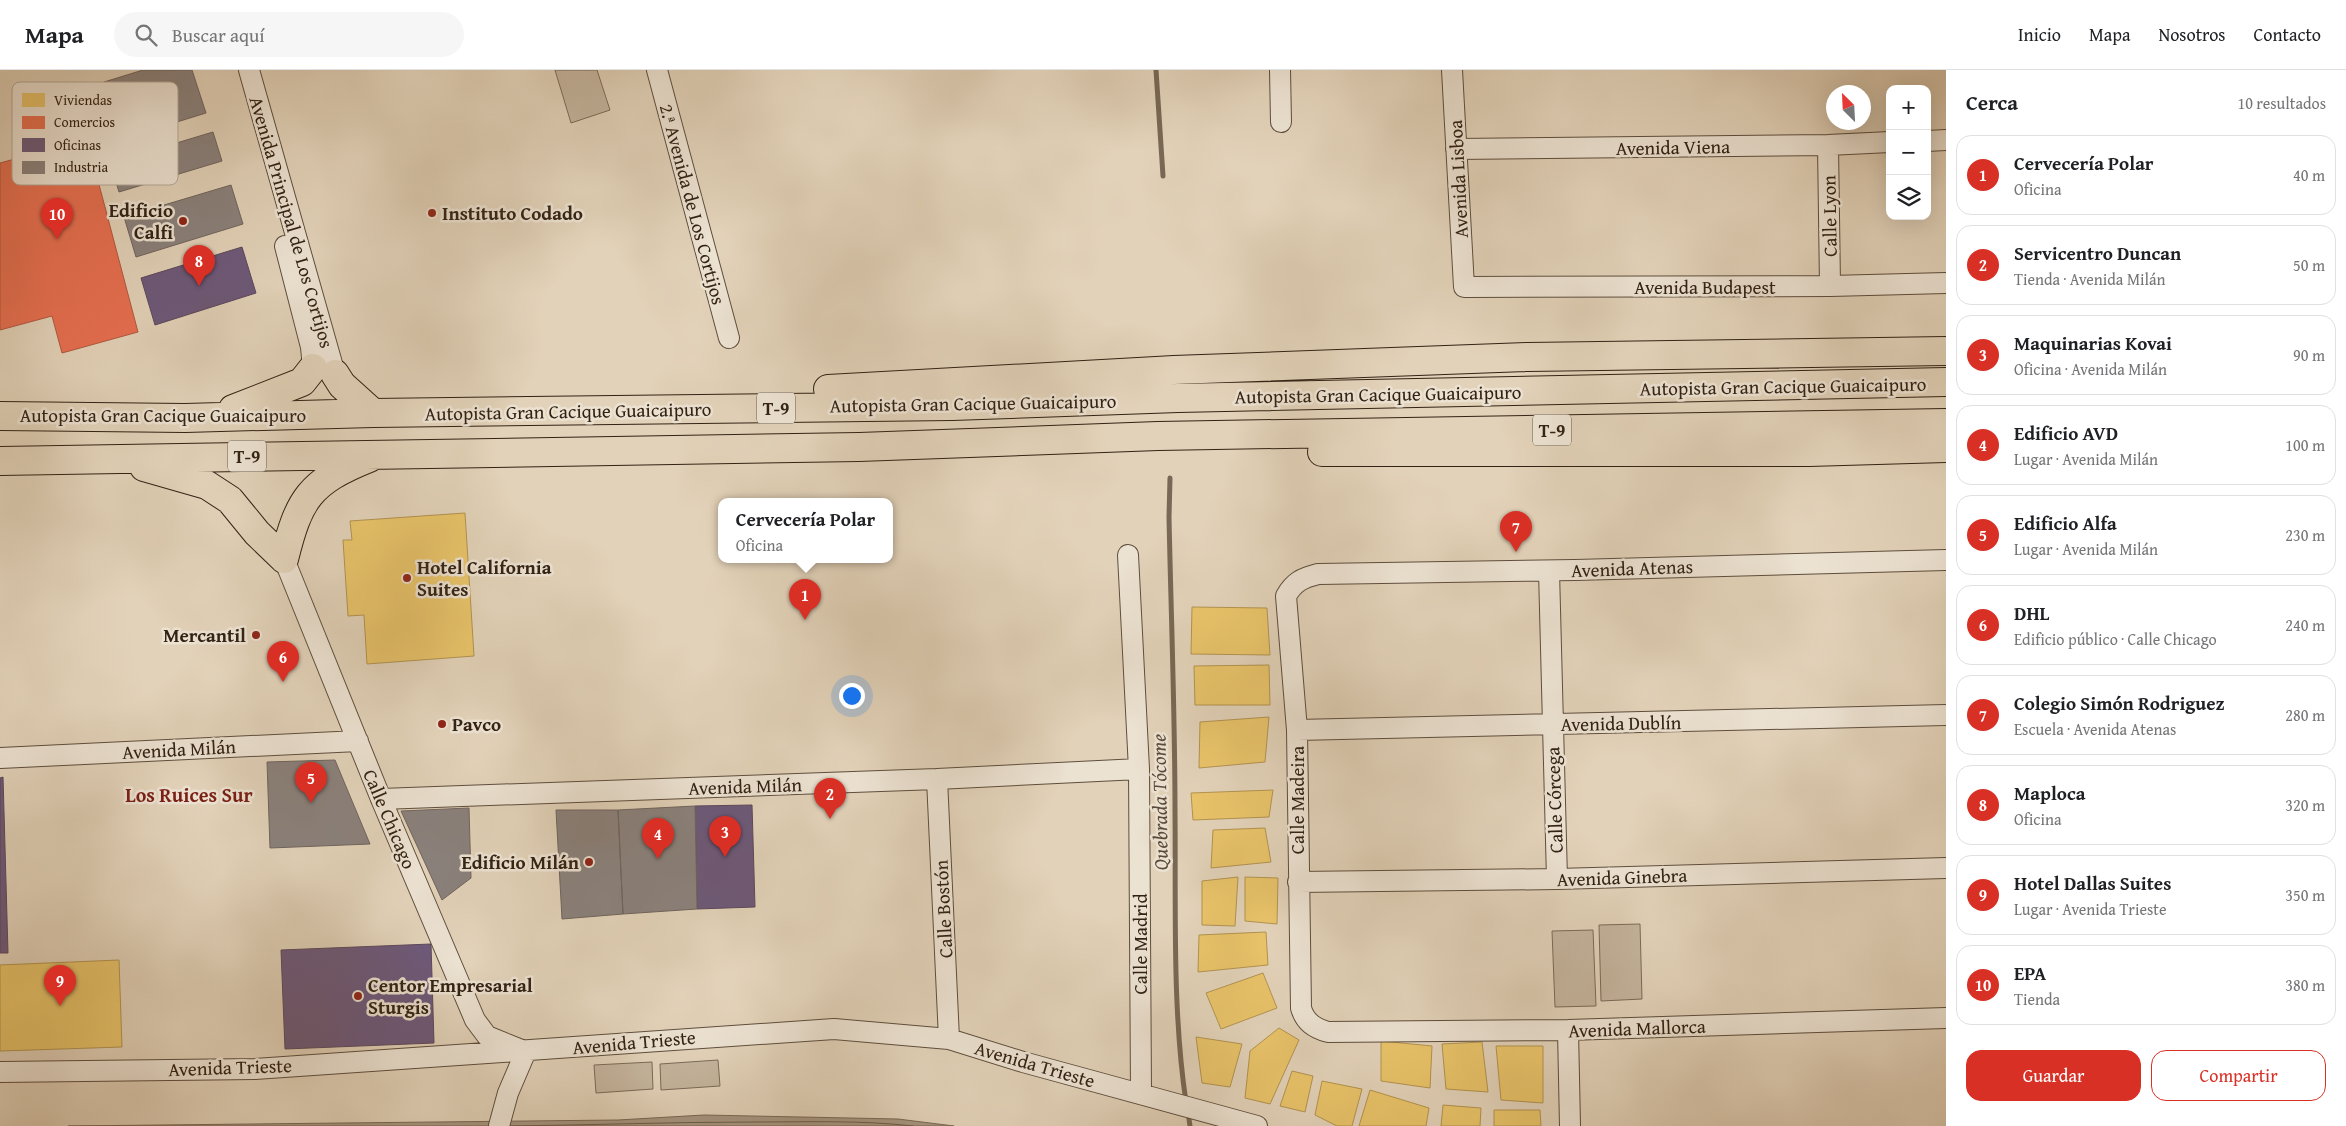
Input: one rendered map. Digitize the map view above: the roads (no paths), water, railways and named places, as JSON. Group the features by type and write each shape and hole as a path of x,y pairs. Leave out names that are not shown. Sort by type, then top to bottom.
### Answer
{"highway":[{"path":"1527,356 1660,346 1787,344 1946,338"},
{"path":"672,411 809,390 1174,370 1527,356 1946,351"},
{"path":"185,418 240,408 324,372 342,385 373,413"},
{"name":"Autopista Gran Cacique Guaicaipuro","path":"0,416 185,418 373,413 672,411 1946,382"},
{"name":"Autopista Gran Cacique Guaicaipuro","path":"0,461 859,447 1158,436 1946,423"},
{"path":"1158,436 1196,451 1810,452 1946,448"},
{"path":"284,559 291,530 306,497 317,485 345,468 378,454"},
{"path":"115,458 207,485 230,500 257,532 284,559"}],"street":[{"name":"Avenida Principal de Los Cortijos","path":"239,70 311,347 324,372"},
{"name":"Avenida Principal de Los Cortijos","path":"249,70 324,372"},
{"name":"2.ª Avenida de Los Cortijos","path":"657,70 730,338"},
{"path":"1280,70 1280,122"},
{"name":"Avenida Lisboa","path":"1452,70 1464,287"},
{"path":"1931,141 1946,140"},
{"name":"Avenida Viena","path":"1456,149 1828,145 1886,142"},
{"name":"Calle Lyon","path":"1828,145 1830,286"},
{"name":"Avenida Budapest","path":"1464,287 1830,286 1946,283"},
{"name":"Calle Madrid","path":"1128,555 1139,769 1141,1093"},
{"name":"Calle Chicago","path":"284,559 381,798 475,1020 487,1036 500,1043 526,1051"},
{"name":"Avenida Atenas","path":"1318,574 1946,560"},
{"name":"Calle Córcega","path":"1549,570 1557,879"},
{"name":"Calle Madeira","path":"1318,574 1304,577 1293,584 1286,596 1296,730 1301,1008 1310,1023 1316,1028 1328,1032"},
{"name":"Avenida Dublín","path":"1296,730 1946,715"},
{"name":"Avenida Milán","path":"0,758 358,741"},
{"name":"Avenida Milán","path":"381,798 937,780 1139,769"},
{"name":"Calle Bostón","path":"937,780 949,1039"},
{"name":"Avenida Ginebra","path":"1298,882 1557,879 1946,868"},
{"name":"Avenida Mallorca","path":"1328,1032 1568,1030 1946,1018"},
{"name":"Avenida Trieste","path":"0,1072 255,1069 834,1029 949,1039 1023,1062 1257,1126"},
{"path":"1568,1030 1570,1126"},
{"path":"500,1126 508,1093 526,1051"}],"water":[{"path":"704,1115 898,1119 954,1126 68,1126 618,1120"}],"waterway":[{"name":"Quebrada Tócome","path":"1156,70 1163,176"},
{"name":"Quebrada Tócome","path":"1170,478 1176,957 1179,1031 1186,1102"},
{"name":"Quebrada Tócome","path":"1188,1112 1190,1126"}],"place":[{"name":"Instituto Codado","path":"432,213"},
{"name":"Edificio Calfi","path":"183,221"},
{"name":"EPA","path":"57,239"},
{"name":"Maploca","path":"199,286"},
{"name":"Colegio Simón Rodriguez","path":"1516,552"},
{"name":"Hotel California Suites","path":"407,578"},
{"name":"Cervecería Polar","path":"805,620"},
{"name":"Mercantil","path":"256,635"},
{"name":"DHL","path":"283,682"},
{"name":"Pavco","path":"442,724"},
{"name":"Edificio Alfa","path":"311,803"},
{"name":"Servicentro Duncan","path":"830,819"},
{"name":"Maquinarias Kovai","path":"725,857"},
{"name":"Edificio AVD","path":"658,859"},
{"name":"Edificio Milán","path":"589,862"},
{"name":"Centor Empresarial Sturgis","path":"358,996"},
{"name":"Hotel Dallas Suites","path":"60,1006"}],"district":[{"name":"Los Ruices Sur","path":"189,794"}]}
